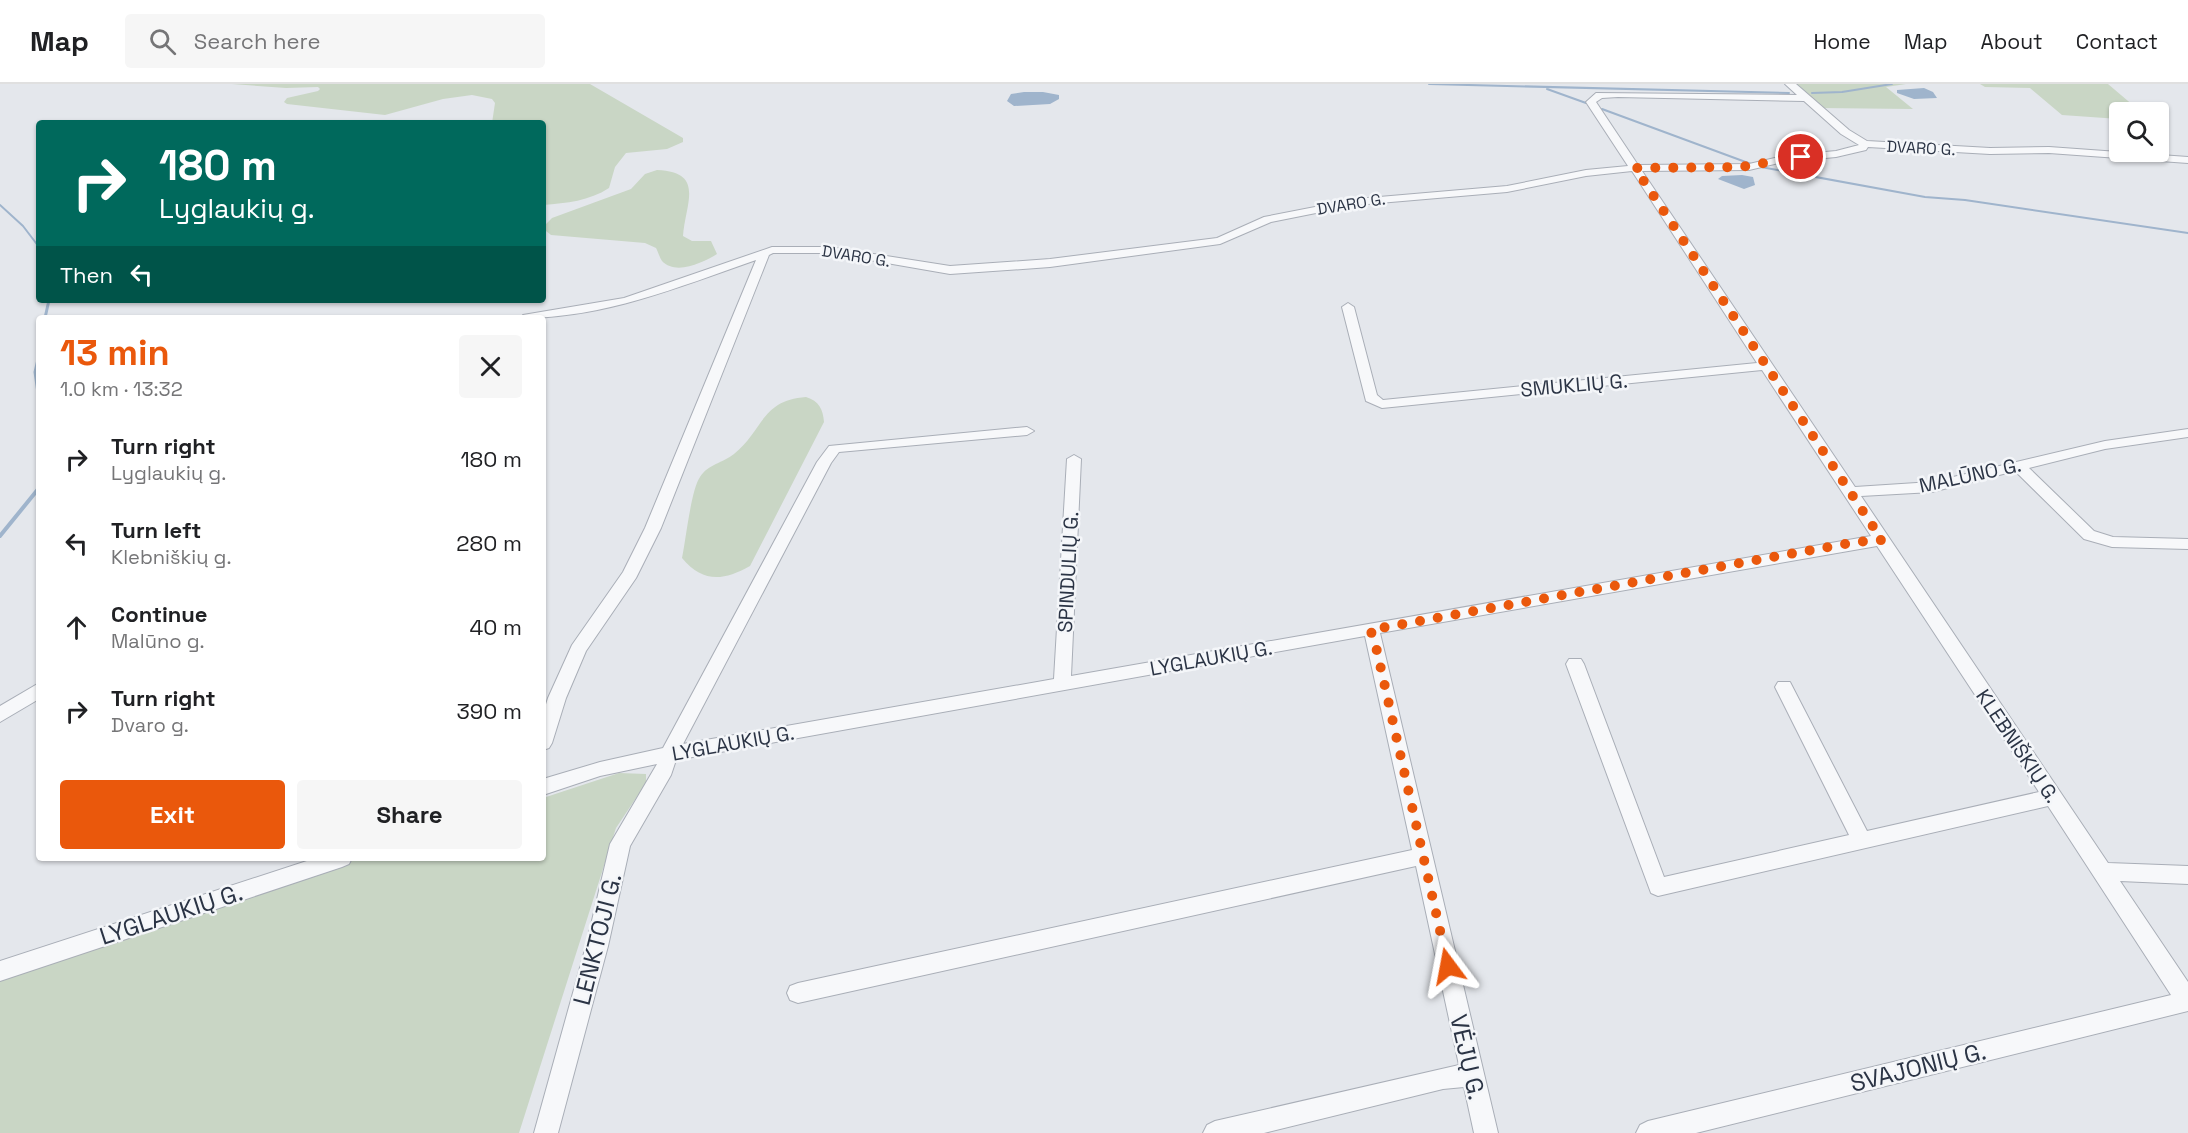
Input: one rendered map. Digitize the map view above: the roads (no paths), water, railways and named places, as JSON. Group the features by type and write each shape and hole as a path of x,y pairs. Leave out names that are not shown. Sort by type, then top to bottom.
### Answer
{"street":[{"path":"1790,84 1845,132 1865,144"},
{"path":"1805,98 1618,94 1594,98 1592,106 1848,492"},
{"name":"DVARO G.","path":"546,315 593,309 627,301 783,249 829,250 950,270 1028,265 1220,241 1268,219 1356,202 1516,188 1587,173 1635,168 1749,167 1783,159 1836,154 1862,148 1865,144 1990,152 2049,150 2188,159"},
{"path":"546,733 557,698 578,650 630,574 653,528 764,254"},
{"name":"SMUKLIŲ G.","path":"1348,307 1370,395 1373,401 1382,404 1766,366"},
{"name":"LENKTOJI G.","path":"546,1133 597,946 620,844 664,770 669,754 824,462 834,449 1027,431"},
{"name":"MALŪNO G.","path":"1848,492 1932,487 2105,445 2188,433"},
{"name":"SPINDULIŲ G.","path":"1065,685 1062,674 1074,459"},
{"path":"2017,465 2089,535 2120,543 2188,544"},
{"name":"KLEBNIŠKIŲ G.","path":"1848,492 2188,1001"},
{"name":"LYGLAUKIŲ G.","path":"546,786 600,769 669,754 1856,542 1882,540"},
{"name":"VĖJŲ G.","path":"1370,630 1374,638 1486,1133"},
{"path":"1575,664 1658,887 2053,797"},
{"path":"1784,687 1861,839"},
{"path":"0,715 36,692"},
{"path":"798,993 1423,856"},
{"name":"LYGLAUKIŲ G.","path":"0,971 333,861"},
{"path":"2101,871 2188,874"},
{"name":"SVAJONIŲ G.","path":"1648,1133 2188,1001"},
{"path":"1215,1133 1443,1078 1472,1075"}],"water":[{"path":"1924,88 1933,92 1937,98 1914,99 1897,93 1897,90"},
{"path":"1024,92 1059,95 1059,99 1050,104 1014,106 1007,101 1011,94"},
{"path":"1722,176 1753,177 1755,185 1744,189 1718,179"}],"waterway":[{"path":"1429,84 1789,93"},
{"path":"1812,93 1842,92 1892,84"},
{"path":"1547,89 1586,103"},
{"path":"1602,109 1751,164"},
{"path":"1761,167 1925,197 1965,200 2188,233"},
{"path":"0,205 23,226 36,243"},
{"path":"46,315 48,303"},
{"path":"36,368 36,379"},
{"path":"0,536 36,492"}]}
